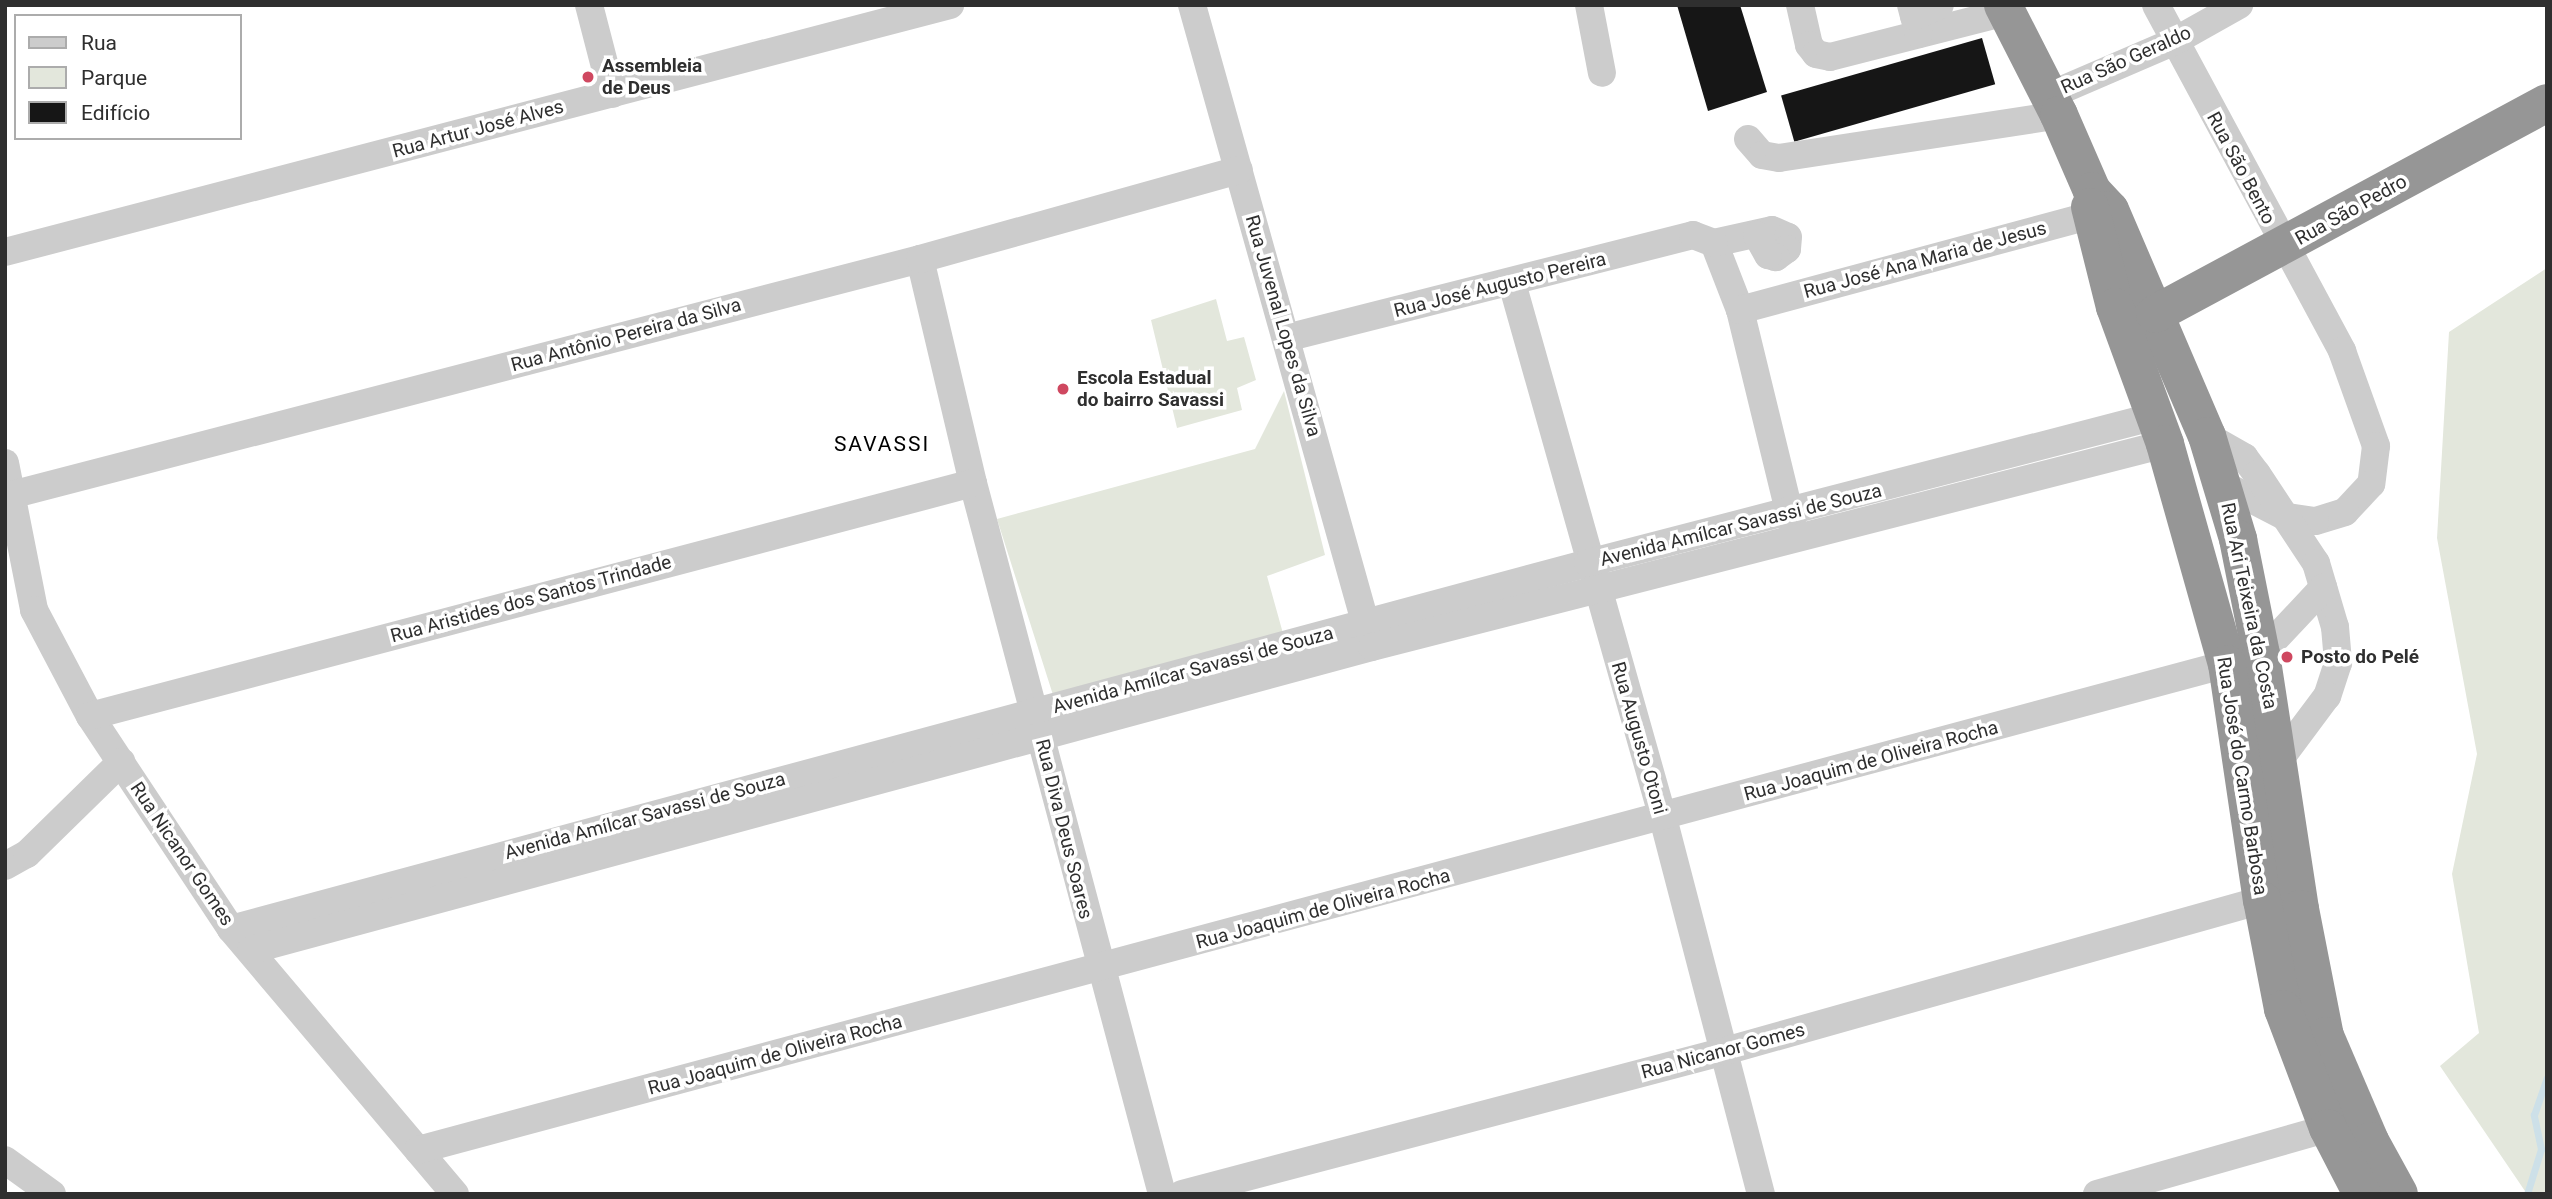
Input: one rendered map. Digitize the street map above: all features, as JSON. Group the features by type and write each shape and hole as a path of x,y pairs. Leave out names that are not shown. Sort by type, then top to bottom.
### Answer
{"highway":[{"name":"Rua Ari Teixeira da Costa","path":"2005,9 2055,105 2097,206 2155,314 2207,436 2238,539 2244,659 2280,760 2300,909 2325,1036 2370,1141 2399,1194"},
{"name":"Rua São Pedro","path":"2155,314 2547,103"},
{"name":"Rua José do Carmo Barbosa","path":"2097,206 2115,307 2244,659 2262,900 2283,1009 2328,1128 2362,1194"}],"street":[{"path":"590,5 612,94"},
{"name":"Rua Artur José Alves","path":"5,252 950,5"},
{"name":"Rua Juvenal Lopes da Silva","path":"1192,5 1369,636"},
{"path":"1589,5 1602,73"},
{"path":"1800,5 1809,45 1816,54 1830,57 1940,5"},
{"name":"Rua São Bento","path":"2156,5 2173,42 2342,351 2376,446 2371,484 2345,512 2315,521 2286,517 2222,484"},
{"name":"Rua São Geraldo","path":"1748,139 1762,155 1779,158 2055,105 2239,5"},
{"path":"1915,19 2005,9"},
{"name":"Rua Antônio Pereira da Silva","path":"11,495 920,259 1239,170"},
{"name":"Rua José Ana Maria de Jesus","path":"1740,310 2097,206"},
{"path":"1757,234 1714,243 1740,310 1792,525"},
{"name":"Rua José Augusto Pereira","path":"1286,338 1512,283 1693,235 1714,243"},
{"name":"Rua Diva Deus Soares","path":"920,259 973,483 1038,723 1099,969 1162,1194"},
{"name":"Rua Augusto Otoni","path":"1512,283 1588,563 1663,818 1761,1194"},
{"name":"Avenida Amílcar Savassi de Souza","path":"1369,636 1588,563 1792,525 2161,430"},
{"path":"2207,436 2244,457 2286,517 2316,563 2335,627 2339,663 2327,696 2280,760"},
{"name":"Rua Nicanor Gomes","path":"5,463 34,610 90,716 231,929 455,1194"},
{"name":"Rua Aristides dos Santos Trindade","path":"90,716 973,483"},
{"name":"Avenida Amílcar Savassi de Souza","path":"231,929 1369,636 1596,590 1792,525"},
{"path":"2244,659 2323,588"},
{"path":"5,589 34,610"},
{"name":"Rua Joaquim de Oliveira Rocha","path":"418,1150 1663,818 2244,659"},
{"name":"Avenida Amílcar Savassi de Souza","path":"251,950 1038,723"},
{"path":"5,866 27,854 121,762"},
{"name":"Rua Nicanor Gomes","path":"1182,1194 1725,1051 2262,900"},
{"path":"2097,1194 2328,1128"},
{"path":"5,1160 52,1194"}],"green space":[{"path":"2547,268 2547,1194 2527,1194 2440,1066 2479,1033 2452,874 2477,754 2437,538 2449,332"},
{"path":"1216,299 1227,341 1244,337 1256,380 1237,388 1242,410 1177,428 1151,320"},
{"path":"1284,391 1325,555 1267,576 1284,637 1053,695 997,519 1255,449"}],"building":[{"path":"1677,5 1740,5 1767,92 1708,111"},
{"path":"1982,38 1995,84 1794,142 1781,96"}],"waterway":[{"path":"2527,1194 2541,1149 2534,1115 2547,1078"}],"place":[{"name":"Assembleia de Deus","path":"588,77"},
{"name":"Escola Estadual do bairro Savassi","path":"1063,389"},
{"name":"Posto do Pelé","path":"2287,657"}],"district":[{"name":"SAVASSI","path":"882,444"}]}
